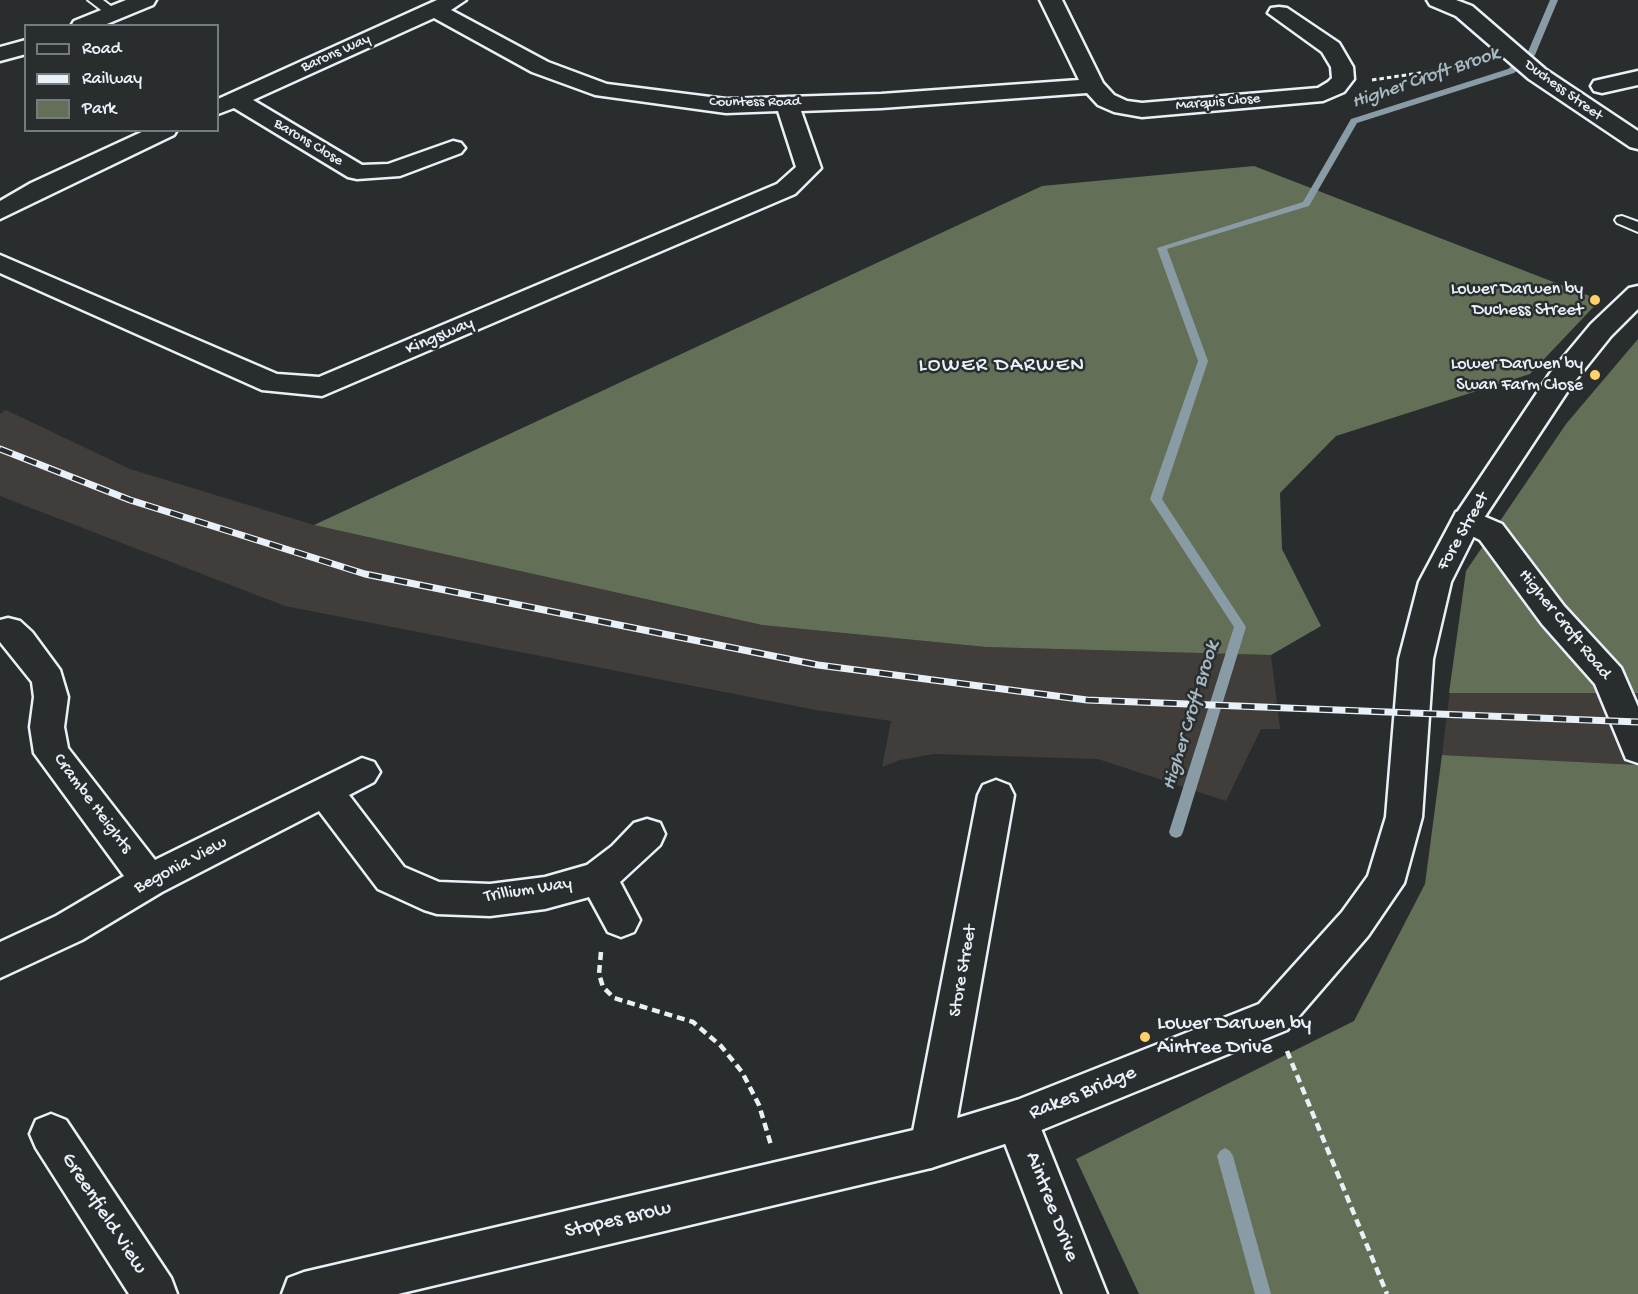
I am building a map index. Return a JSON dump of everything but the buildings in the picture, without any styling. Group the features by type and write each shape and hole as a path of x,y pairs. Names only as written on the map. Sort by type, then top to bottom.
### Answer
{"street":[{"path":"87,24 145,0"},
{"name":"Marquis Close","path":"1051,0 1093,86 1106,100 1122,107 1142,110 1323,94 1342,80"},
{"name":"Duchess Street","path":"1438,0 1464,11 1537,74 1638,142"},
{"name":"Countess Road","path":"446,5 540,67 603,90 726,106 881,101 1093,86"},
{"name":"Barons Way","path":"226,103 446,5"},
{"path":"1278,13 1331,48 1342,67 1342,80"},
{"path":"0,54 24,48"},
{"path":"1602,86 1638,78"},
{"name":"Barons Close","path":"226,103 357,172 391,171 453,148"},
{"name":"Kingsway","path":"0,263 272,383 322,387 786,189 809,168 787,104"},
{"path":"0,211 40,188 162,132"},
{"name":"Fore Street","path":"1404,818 1416,659 1435,582 1467,520 1561,379 1601,330 1638,294"},
{"name":"Higher Croft Road","path":"1467,520 1491,532 1553,615 1609,677 1638,749"},
{"name":"Crambe Heights","path":"8,630 20,641 48,679 51,697 47,727 51,753 93,804 149,881"},
{"name":"Begonia View","path":"0,961 69,928 149,881 362,771"},
{"name":"Trillium Way","path":"326,791 391,878 437,898 490,900 545,892 598,878 625,857 646,834"},
{"name":"Store Street","path":"932,1147 996,795"},
{"name":"Rakes Bridge","path":"932,1147 1017,1120 1273,1017 1355,924 1385,883 1404,818"},
{"name":"Trillium Way","path":"598,878 621,920"},
{"name":"Aintree Drive","path":"1017,1120 1085,1294"},
{"name":"Greenfield View","path":"51,1134 155,1294"},
{"name":"Stopes Brow","path":"304,1294 932,1147"}],"lane":[{"path":"94,0 114,13"},
{"path":"1622,220 1638,227"}],"path":[{"path":"1342,80 1362,82 1484,63"},
{"path":"621,920 598,957 599,974 603,987 614,998 693,1022 721,1046 742,1072 759,1105 782,1183"},
{"path":"1273,1017 1388,1294"}],"shaded area":[{"path":"6,410 130,469 314,525 762,625 986,647 1271,655 1280,729 1261,729 1226,801 1098,759 934,754 900,760 882,767 891,721 816,710 285,606 0,496 0,414"},
{"path":"1452,673 1638,678 1638,765 1442,755"}],"green space":[{"path":"1254,166 1600,300 1530,374 1336,436 1280,493 1282,549 1321,626 1271,655 986,647 762,625 314,525 1042,186"},
{"path":"1638,339 1638,693 1449,693 1466,571 1566,424"},
{"path":"1442,755 1638,765 1638,1294 1139,1294 1076,1159 1354,1021 1425,884"}],"waterway":[{"name":"Higher Croft Brook","path":"1176,832 1240,627 1156,499 1203,361 1162,248 1306,204 1354,121 1511,71 1531,55 1554,0"},
{"name":"Higher Croft Brook","path":"1225,1156 1263,1294"}],"railway":[{"path":"0,449 130,500 365,574 818,665 1087,700 1638,722"}],"place":[{"name":"Lower Darwen by Duchess Street","path":"1595,300"},
{"name":"Lower Darwen by Swan Farm Close","path":"1595,375"},
{"name":"Lower Darwen by Aintree Drive","path":"1145,1037"}],"district":[{"name":"LOWER DARWEN","path":"1002,367"}]}
